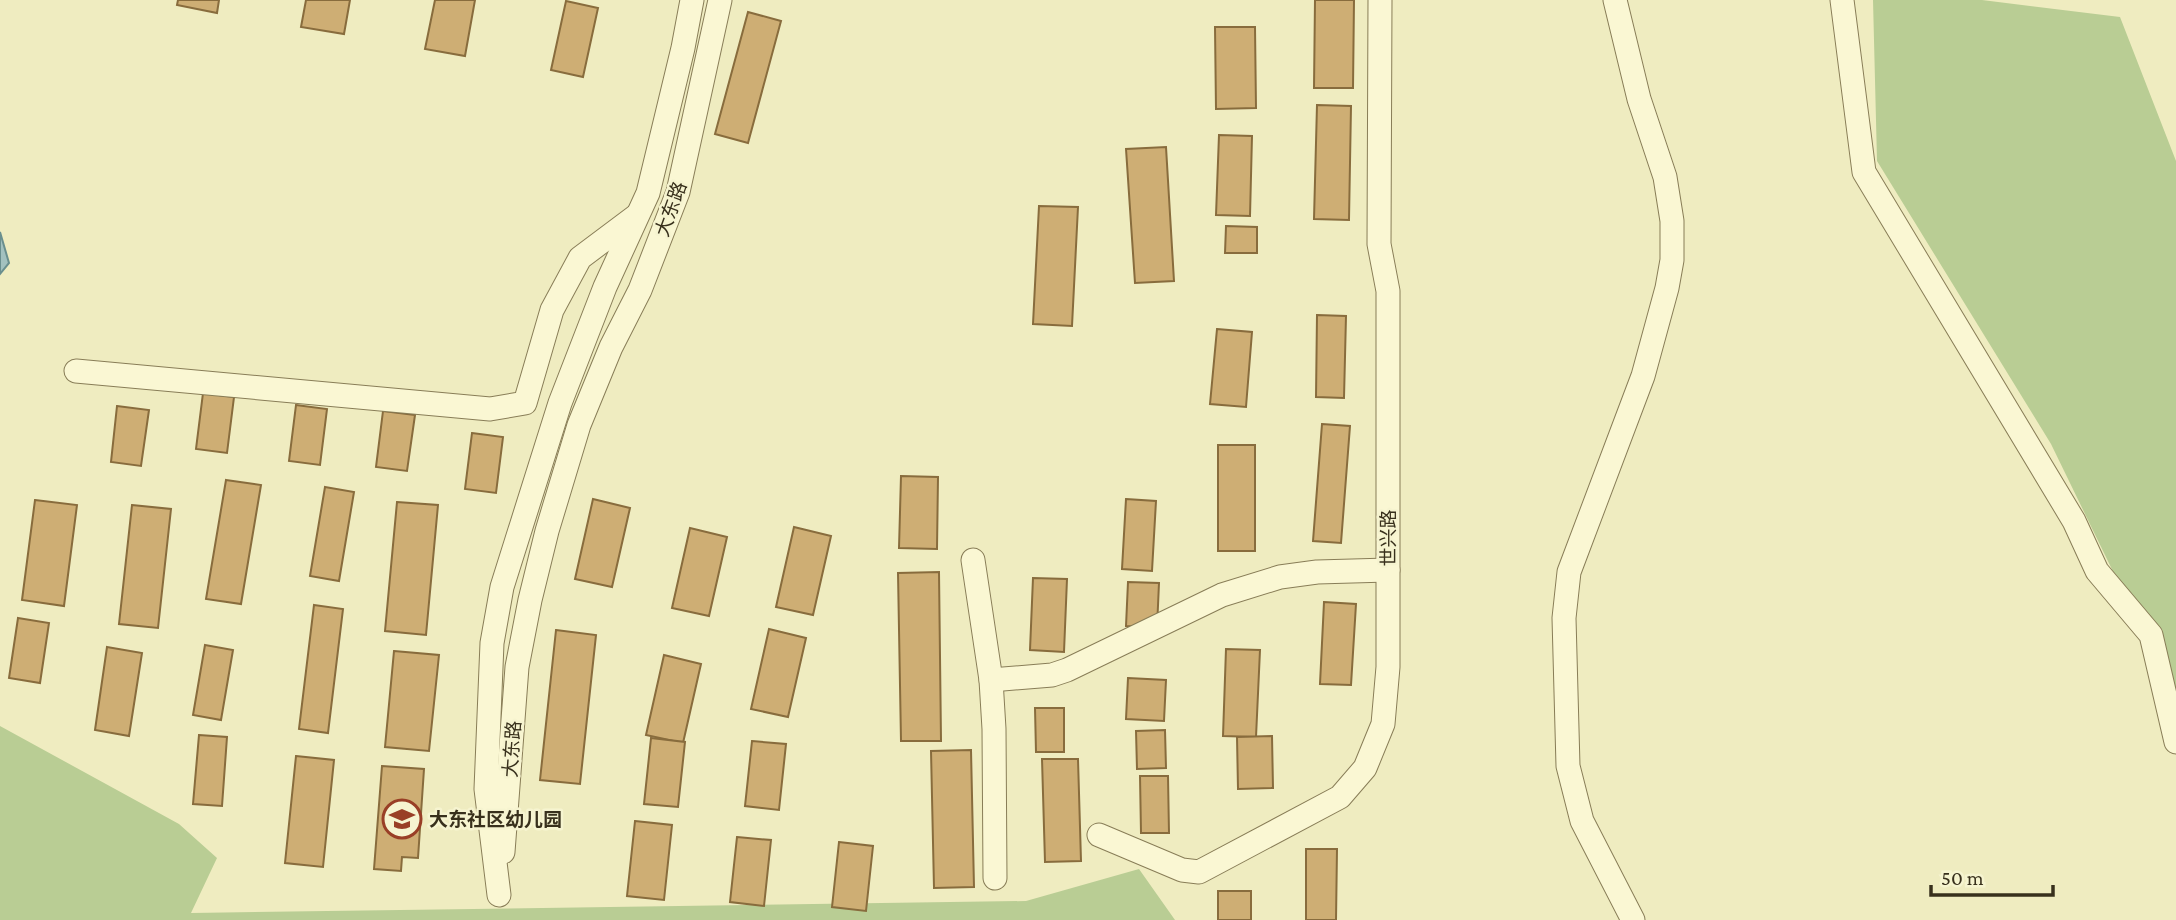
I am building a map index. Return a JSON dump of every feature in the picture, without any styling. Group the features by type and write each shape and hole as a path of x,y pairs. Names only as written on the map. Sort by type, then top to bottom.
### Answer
{"street":[{"name":"大东路","path":"692,0 648,193 605,287 560,403 502,587 492,643 486,789 499,895 517,667 547,531 579,425 611,347 640,290 678,192 720,0"},
{"name":"世兴路","path":"1099,835 1182,870 1199,872 1340,797 1366,768 1383,724 1388,667 1388,291 1379,244 1380,0"},
{"path":"1615,0 1639,99 1665,177 1672,221 1672,260 1643,376 1569,572 1564,618 1568,766 1582,821 1633,920"},
{"path":"1842,0 1864,172 2074,521 2097,571 2151,635 2176,742"},
{"path":"76,370 490,410 524,403 552,310 580,258 639,214 678,192"},
{"path":"972,561 990,680 994,729 995,878"},
{"path":"990,680 1052,675 1067,670 1222,596 1280,578 1317,572 1388,570"}],"green space":[{"path":"1873,0 1982,0 2120,17 2176,161 2176,701 2051,444 1877,161"},
{"path":"0,726 179,824 217,858 191,913 1026,901 1139,869 1175,920 0,920"}],"water":[{"path":"0,232 9,263 0,274"}],"building":[{"path":"178,0 219,0 217,13 177,5"},
{"path":"306,0 350,0 344,34 301,27"},
{"path":"435,0 475,0 465,56 425,49"},
{"path":"1315,0 1354,0 1353,88 1314,88"},
{"path":"566,1 598,8 583,77 551,70"},
{"path":"748,12 781,21 748,143 715,134"},
{"path":"1215,27 1255,27 1256,108 1216,109"},
{"path":"1317,105 1351,106 1349,220 1314,219"},
{"path":"1219,135 1252,136 1250,216 1216,215"},
{"path":"1166,147 1174,281 1135,283 1126,149"},
{"path":"1039,206 1078,207 1072,326 1033,324"},
{"path":"1226,226 1257,227 1257,253 1225,253"},
{"path":"1317,315 1346,316 1344,398 1316,397"},
{"path":"1217,329 1252,332 1246,407 1210,404"},
{"path":"203,393 234,397 227,453 196,449"},
{"path":"296,405 327,409 320,465 289,461"},
{"path":"117,406 149,410 141,466 111,462"},
{"path":"383,411 415,415 407,471 376,467"},
{"path":"1322,424 1350,426 1341,543 1313,541"},
{"path":"472,433 503,437 496,493 465,489"},
{"path":"1218,445 1255,445 1255,551 1218,551"},
{"path":"901,476 938,477 937,549 899,548"},
{"path":"226,480 261,485 241,604 206,599"},
{"path":"325,487 354,492 339,581 310,576"},
{"path":"593,499 630,508 612,587 575,579"},
{"path":"1126,499 1156,501 1152,571 1122,569"},
{"path":"35,500 77,505 64,606 22,600"},
{"path":"397,502 438,505 426,635 385,631"},
{"path":"132,505 171,509 158,628 119,624"},
{"path":"794,527 831,536 813,615 776,607"},
{"path":"690,528 727,537 709,616 672,608"},
{"path":"939,572 941,741 901,741 898,573"},
{"path":"1033,578 1067,579 1064,652 1030,650"},
{"path":"1128,582 1159,583 1157,628 1126,626"},
{"path":"1324,602 1356,604 1351,685 1320,684"},
{"path":"314,605 343,609 328,733 299,729"},
{"path":"18,618 49,623 40,683 9,678"},
{"path":"769,629 806,638 788,717 751,709"},
{"path":"556,630 596,635 580,784 540,780"},
{"path":"205,645 233,650 221,720 193,715"},
{"path":"107,647 142,653 129,736 95,730"},
{"path":"1226,649 1260,650 1256,737 1223,736"},
{"path":"394,651 439,655 429,751 385,747"},
{"path":"664,655 701,664 683,743 646,735"},
{"path":"1128,678 1166,680 1164,721 1126,719"},
{"path":"1035,708 1064,708 1064,752 1036,752"},
{"path":"1165,730 1166,768 1137,769 1136,731"},
{"path":"199,735 227,737 222,806 193,804"},
{"path":"1272,736 1273,788 1238,789 1237,737"},
{"path":"651,738 685,742 678,807 644,804"},
{"path":"752,741 786,744 779,810 745,806"},
{"path":"971,750 974,887 934,888 931,751"},
{"path":"296,756 334,760 323,867 285,863"},
{"path":"1042,759 1078,759 1081,861 1045,862"},
{"path":"382,766 424,769 418,858 402,857 401,871 374,869"},
{"path":"1140,776 1168,776 1169,833 1141,833"},
{"path":"635,821 672,825 664,900 627,896"},
{"path":"737,837 771,840 764,906 730,902"},
{"path":"839,842 873,846 866,911 832,907"},
{"path":"1306,849 1337,849 1336,920 1306,920"},
{"path":"1218,891 1251,891 1251,920 1218,920"}],"place":[{"name":"大东社区幼儿园","path":"402,819"}]}
